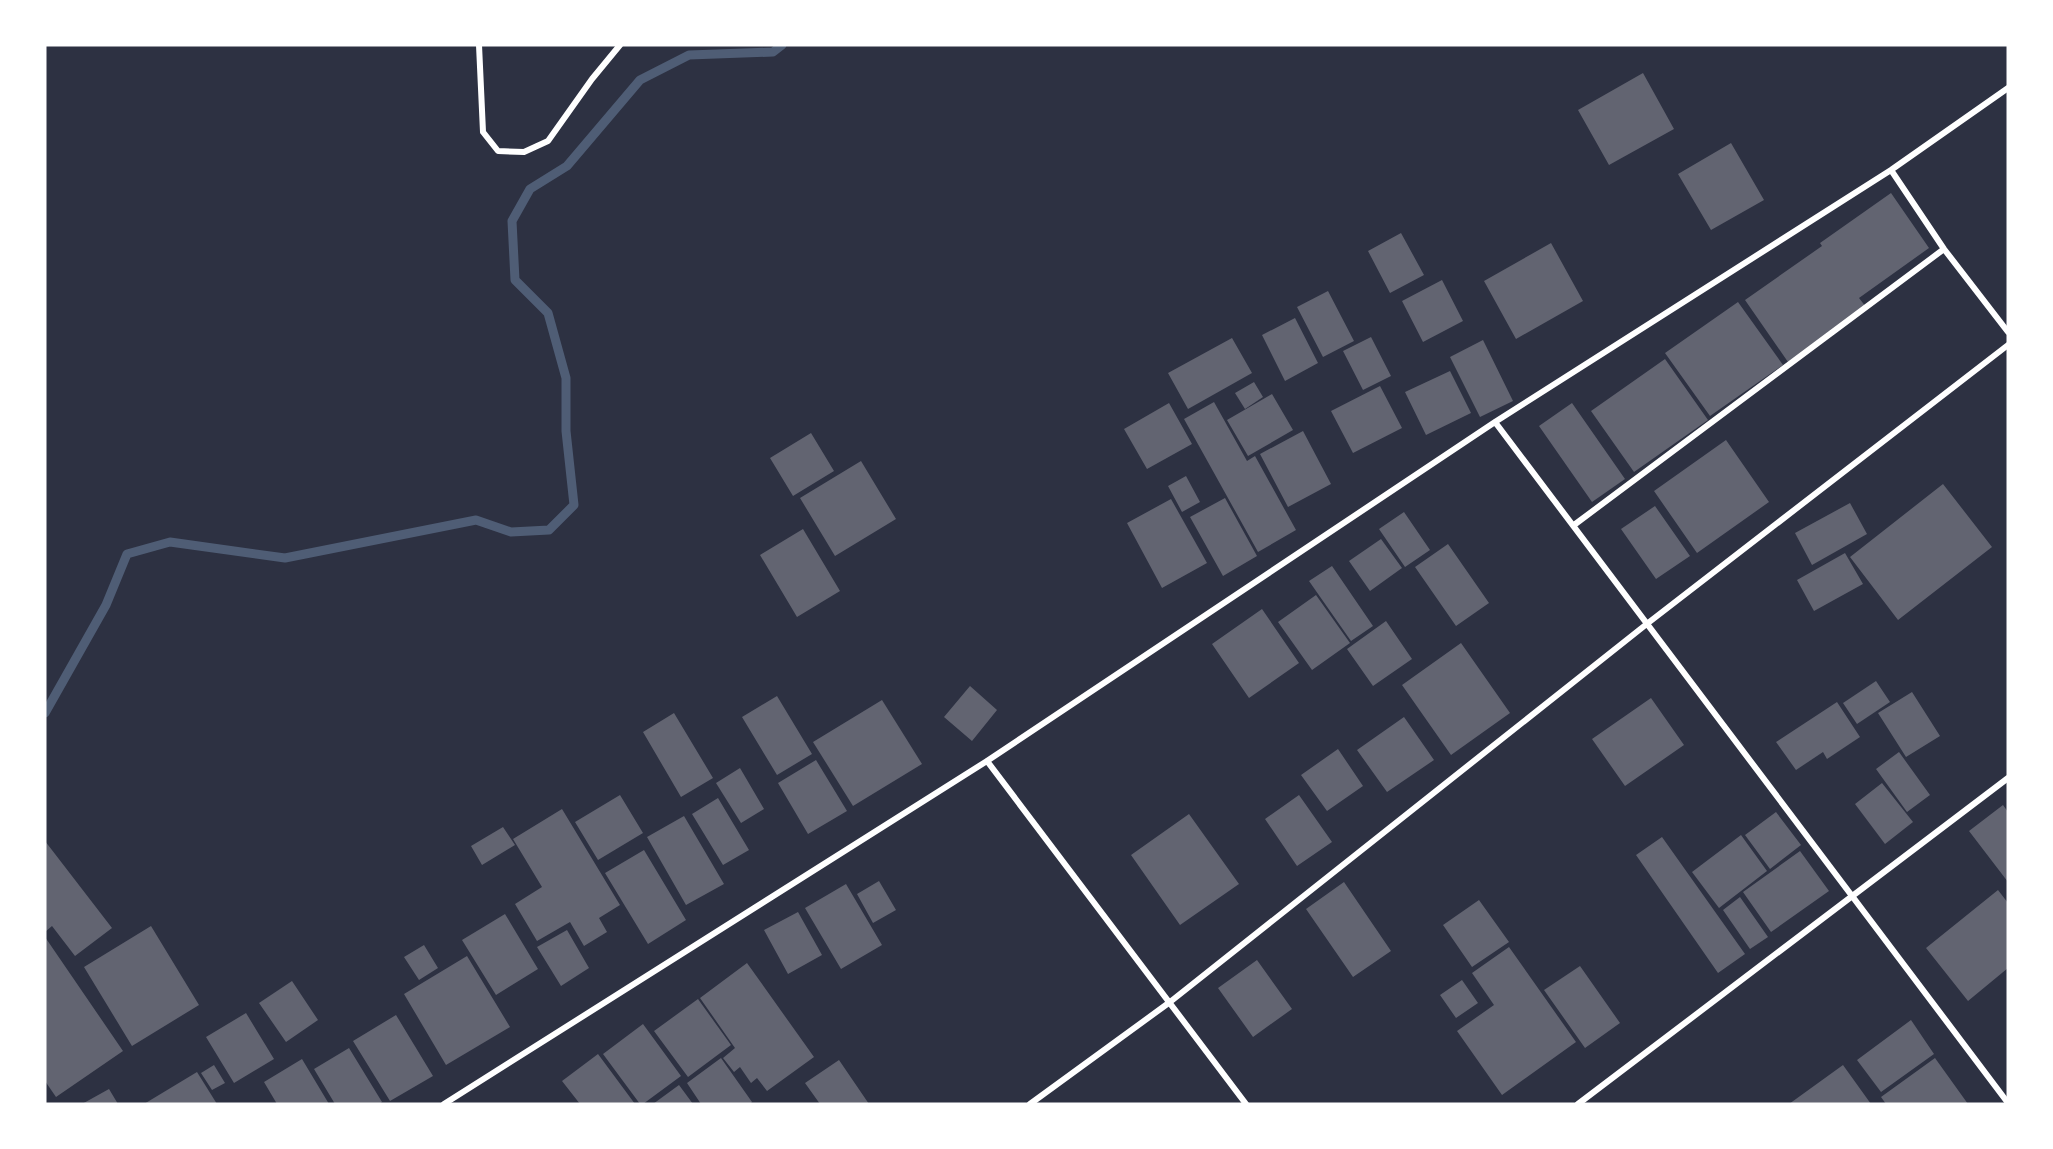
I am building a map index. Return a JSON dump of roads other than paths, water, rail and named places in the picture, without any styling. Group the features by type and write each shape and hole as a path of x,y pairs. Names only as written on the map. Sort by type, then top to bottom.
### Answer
{"street":[{"path":"479,45 483,132 498,151 524,152 548,141 591,79 620,45"},
{"path":"444,1104 987,761 1495,422 1891,170 2008,88"},
{"path":"1891,170 1944,249 2008,332"},
{"path":"1574,525 1944,249"},
{"path":"1030,1104 1170,1002 1648,623 2008,345"},
{"path":"1495,422 2008,1103"},
{"path":"987,761 1246,1104"},
{"path":"1578,1104 2008,778"}],"waterway":[{"path":"45,713 106,605 127,554 170,542 285,558 476,520 511,532 549,530 574,505 566,431 566,378 548,313 515,280 512,221 530,189 567,166 640,80 689,55 773,52 782,45"}]}
